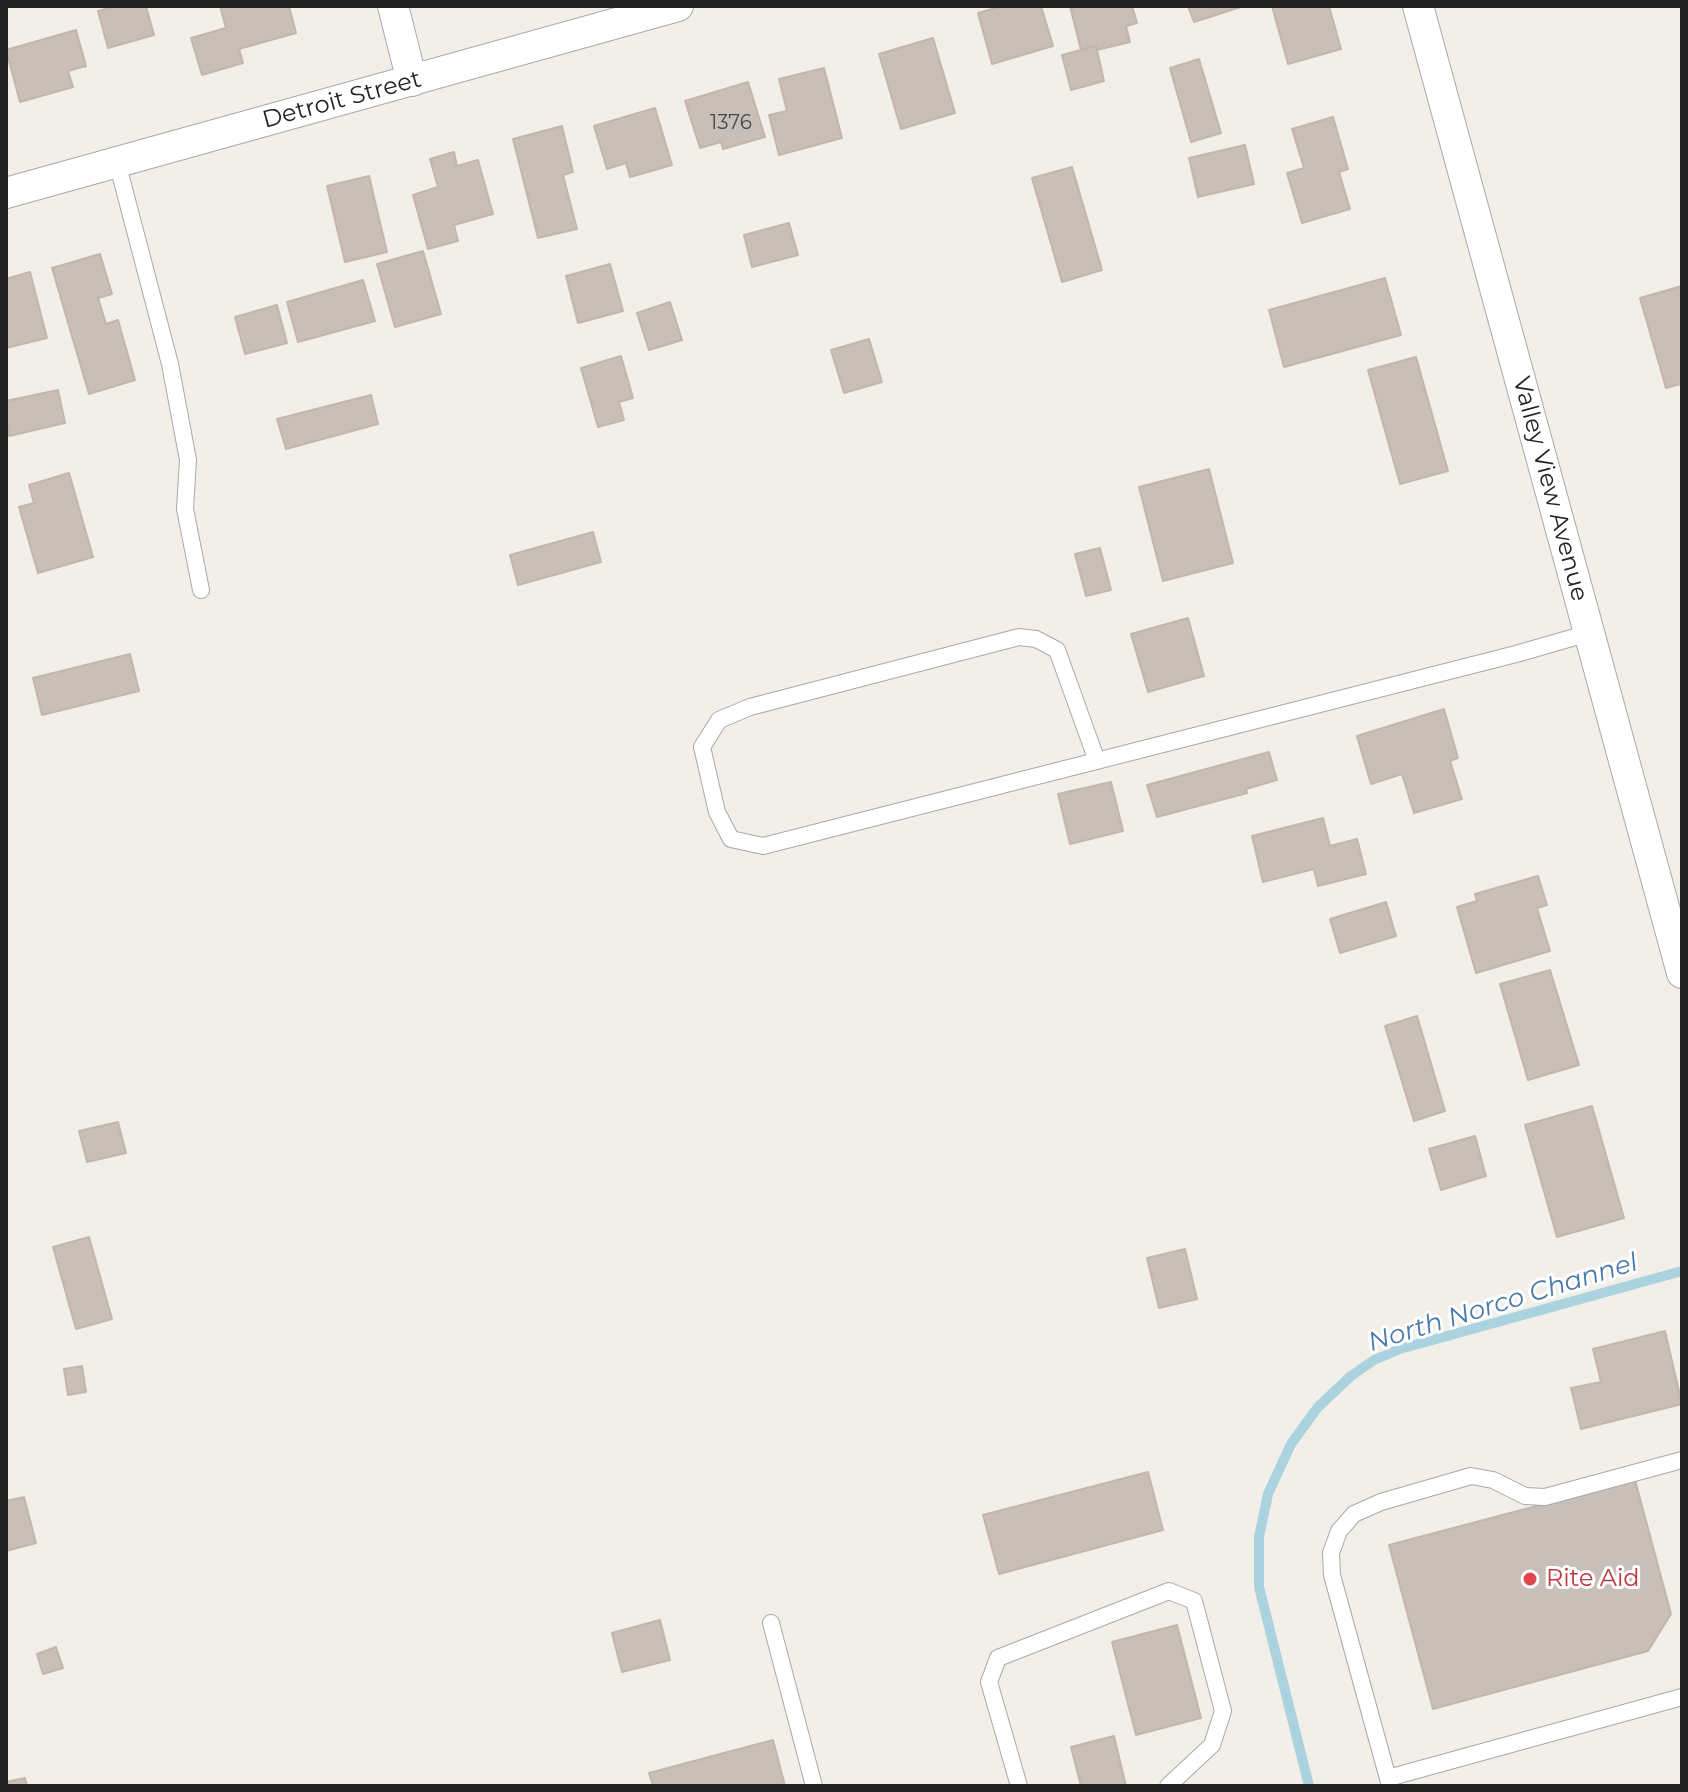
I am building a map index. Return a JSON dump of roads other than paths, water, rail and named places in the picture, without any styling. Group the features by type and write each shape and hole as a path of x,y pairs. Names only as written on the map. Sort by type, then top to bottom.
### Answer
{"street":[{"path":"393,6 412,81"},
{"name":"Detroit Street","path":"6,193 678,6"},
{"name":"Valley View Avenue","path":"1418,6 1682,973"}],"lane":[{"path":"117,162 170,364 188,460 185,509 201,590"},
{"path":"1097,761 1057,650 1036,639 1019,637 750,707 719,720 702,747 717,812 731,839 763,846 1097,761 1516,654 1589,633"},
{"path":"1682,1460 1545,1497 1525,1496 1493,1480 1471,1476 1381,1502 1354,1514 1339,1531 1331,1553 1332,1575 1389,1782 1682,1697"},
{"path":"1019,1786 989,1682 998,1658 1169,1591 1194,1601 1223,1711 1212,1745 1168,1786"},
{"path":"771,1623 814,1786"}],"waterway":[{"name":"North Norco Channel","path":"1309,1786 1259,1587 1259,1537 1268,1494 1291,1444 1318,1407 1351,1376 1374,1360 1400,1349 1682,1271"}],"place":[{"name":"Rite Aid","path":"1530,1579"}]}
